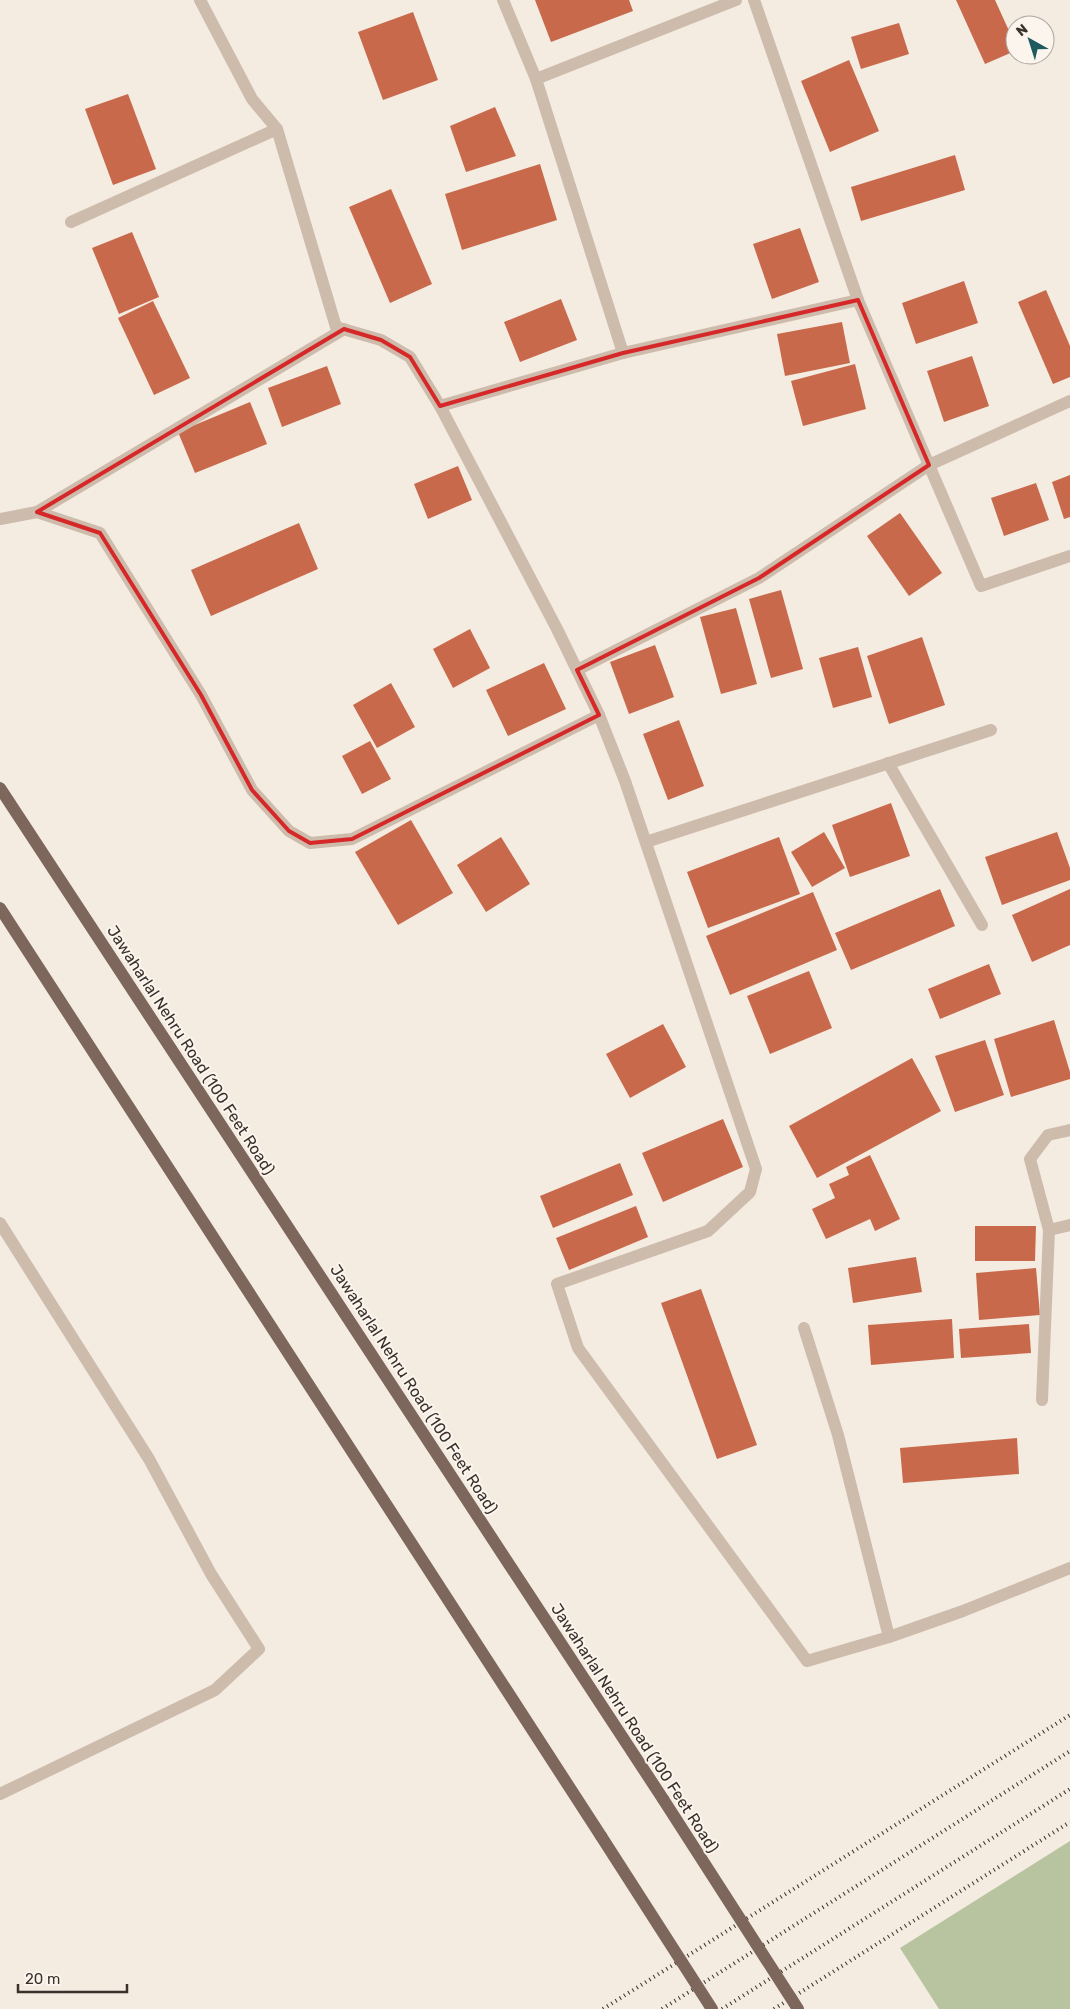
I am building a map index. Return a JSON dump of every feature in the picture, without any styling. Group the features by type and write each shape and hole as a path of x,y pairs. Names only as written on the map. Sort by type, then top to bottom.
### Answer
{"main road":[{"name":"Jawaharlal Nehru Road (100 Feet Road)","path":"0,788 663,1799 798,2009"},
{"path":"0,908 712,2009"}],"street":[{"path":"200,0 252,99 277,129 336,327 381,340 410,356 440,406 599,715 625,781 756,1170 750,1192 708,1231 557,1284 578,1348 807,1661 889,1637 963,1611 1070,1568"},
{"path":"503,0 536,79 623,354"},
{"path":"536,79 736,0"},
{"path":"754,0 858,300 981,586 1070,556"},
{"path":"71,222 277,129"},
{"path":"440,406 623,354 858,300"},
{"path":"0,519 37,512 344,328"},
{"path":"577,670 759,578 929,465 1070,401"},
{"path":"37,512 100,532 201,695 252,790 288,830 310,843 352,839 599,715"},
{"path":"646,842 991,730"},
{"path":"888,763 982,925"},
{"path":"1042,1400 1049,1230 1030,1159 1048,1134 1070,1130"},
{"path":"0,1223 149,1459 211,1574 258,1649 215,1690 0,1794"},
{"path":"1049,1230 1070,1225"},
{"path":"804,1328 838,1435 889,1637"}],"highlighted area":[{"path":"858,300 929,465 759,578 577,670 599,715 352,839 310,843 289,831 252,790 201,695 100,533 37,512 344,329 381,340 410,357 440,406 623,353"}],"green space":[{"path":"1070,1841 1070,2009 939,2009 900,1948"}],"building":[{"path":"535,0 629,0 633,11 551,42"},
{"path":"956,0 995,0 1005,22 1005,55 985,64"},
{"path":"413,12 438,80 383,100 358,32"},
{"path":"899,23 909,54 861,69 851,37"},
{"path":"849,60 879,131 830,152 801,81"},
{"path":"128,94 156,169 113,185 85,109"},
{"path":"495,107 516,156 466,172 450,126"},
{"path":"955,155 965,190 861,221 851,187"},
{"path":"540,164 557,220 462,250 445,194"},
{"path":"391,189 432,284 390,303 349,207"},
{"path":"800,228 819,282 772,299 753,244"},
{"path":"132,232 159,297 119,314 92,248"},
{"path":"964,281 978,323 916,344 902,303"},
{"path":"1046,290 1070,346 1070,377 1053,384 1018,302"},
{"path":"561,299 577,340 520,362 504,322"},
{"path":"153,301 190,378 154,395 118,318"},
{"path":"842,322 850,363 785,376 777,334"},
{"path":"972,356 989,406 944,422 927,371"},
{"path":"855,364 866,409 803,426 791,381"},
{"path":"327,366 341,404 282,427 268,388"},
{"path":"250,402 267,444 195,473 178,432"},
{"path":"458,466 472,500 428,519 414,484"},
{"path":"1070,475 1070,517 1064,519 1052,482"},
{"path":"1036,483 1049,520 1004,536 991,498"},
{"path":"900,513 942,573 909,596 867,536"},
{"path":"299,523 318,569 211,616 191,570"},
{"path":"781,590 803,669 771,678 749,599"},
{"path":"736,608 757,684 721,694 700,617"},
{"path":"470,629 490,668 453,688 433,649"},
{"path":"922,637 945,705 889,724 867,656"},
{"path":"655,645 674,697 629,714 610,662"},
{"path":"858,647 872,697 833,708 819,658"},
{"path":"544,663 566,709 508,736 486,690"},
{"path":"391,683 415,727 377,748 353,705"},
{"path":"679,720 704,786 668,800 643,734"},
{"path":"370,741 391,779 362,794 342,756"},
{"path":"891,803 910,856 850,877 832,825"},
{"path":"411,820 453,893 398,925 355,852"},
{"path":"824,832 845,868 812,887 791,852"},
{"path":"1057,832 1070,868 1070,880 1002,905 985,857"},
{"path":"501,837 530,884 486,912 457,865"},
{"path":"779,837 800,894 708,928 687,872"},
{"path":"940,889 955,926 851,970 835,933"},
{"path":"1070,889 1070,945 1032,962 1012,915"},
{"path":"813,892 837,950 730,995 706,936"},
{"path":"989,964 1001,994 940,1019 928,989"},
{"path":"809,971 832,1028 770,1054 747,996"},
{"path":"1054,1020 1070,1072 1070,1079 1011,1097 994,1039"},
{"path":"663,1024 686,1067 630,1098 606,1054"},
{"path":"985,1040 1004,1095 955,1112 935,1056"},
{"path":"912,1058 941,1111 817,1178 789,1126"},
{"path":"723,1119 743,1167 663,1202 642,1153"},
{"path":"870,1155 900,1219 875,1231 870,1219 826,1239 812,1209 835,1198 829,1184 849,1175 846,1167"},
{"path":"620,1163 633,1195 553,1228 540,1196"},
{"path":"636,1206 648,1237 569,1270 556,1238"},
{"path":"975,1226 1036,1226 1035,1261 975,1261"},
{"path":"916,1257 922,1292 853,1303 848,1268"},
{"path":"1036,1268 1040,1315 979,1320 976,1273"},
{"path":"701,1289 757,1445 717,1459 661,1303"},
{"path":"952,1319 954,1358 871,1365 868,1325"},
{"path":"1029,1324 1031,1353 961,1358 959,1329"},
{"path":"1017,1438 1019,1474 903,1483 900,1448"}],"railway":[{"path":"603,2009 1070,1715"},
{"path":"662,2009 1070,1751"},
{"path":"722,2009 1070,1789"},
{"path":"774,2009 1070,1822"}]}
